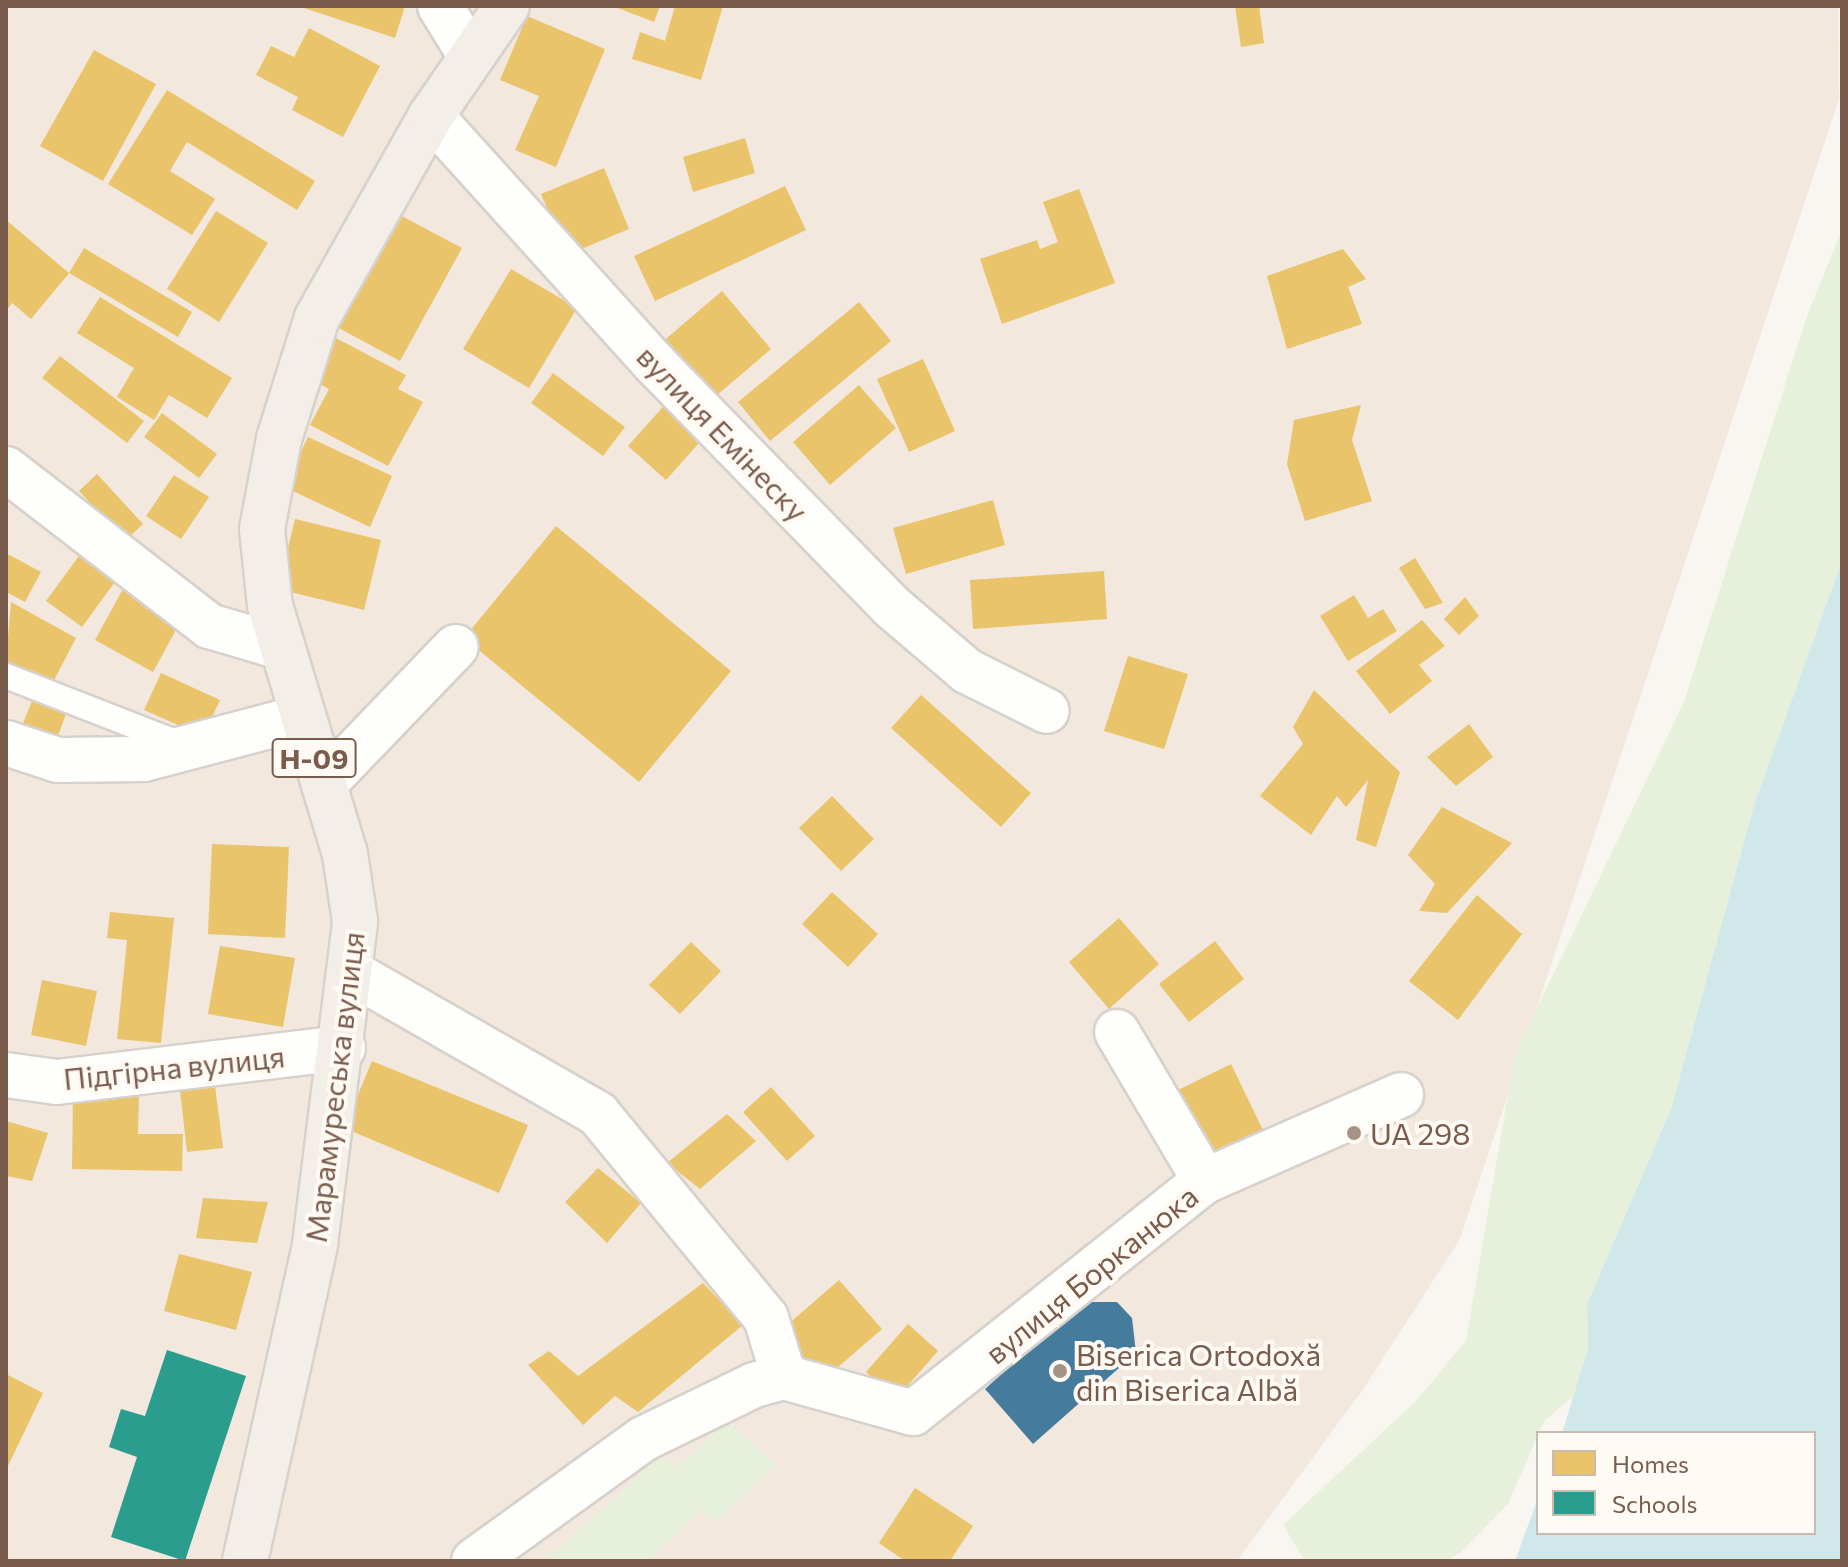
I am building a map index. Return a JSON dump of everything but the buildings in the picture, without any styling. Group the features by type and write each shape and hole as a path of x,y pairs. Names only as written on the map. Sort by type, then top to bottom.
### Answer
{"main road":[{"name":"Марамуреська вулиця","path":"245,1561 315,1244 354,974 345,854 324,784 299,718 281,647 262,529 279,439 317,318 431,116 507,6"}],"street":[{"path":"440,6 471,56"},
{"name":"вулиця Емінеску","path":"431,116 654,363 892,607 967,671 1047,711"},
{"path":"6,469 209,626 281,647"},
{"path":"324,784 456,647"},
{"path":"6,743 58,760 144,759 299,718"},
{"path":"354,974 598,1114 766,1318 784,1377 643,1439 474,1561"},
{"path":"1117,1032 1205,1181"},
{"name":"Підгірна вулиця","path":"6,1075 57,1082 343,1048"},
{"name":"вулиця Борканюка","path":"784,1377 913,1413 1205,1181 1401,1095"}],"lane":[{"path":"6,676 189,747"}],"shaded area":[{"path":"6,6 1838,6 1839,99 1460,1239 1364,1388 1237,1561 6,1561"}],"green space":[{"path":"1842,230 1842,561 1755,802 1671,1109 1587,1304 1588,1349 1577,1393 1544,1421 1540,1431 1536,1431 1536,1439 1508,1504 1461,1552 1445,1561 1305,1561 1283,1525 1416,1401 1466,1341 1515,1054 1684,702 1807,316"},
{"path":"729,1421 775,1465 716,1522 701,1510 648,1561 546,1559 660,1458 678,1466"}],"water":[{"path":"1842,561 1842,1561 1515,1561 1536,1503 1536,1535 1816,1535 1816,1431 1563,1431 1588,1349 1587,1304 1671,1109 1755,802"}],"place":[{"name":"UA 298","path":"1354,1133"},
{"name":"Biserica Ortodoxă din Biserica Albă","path":"1060,1371"}]}
